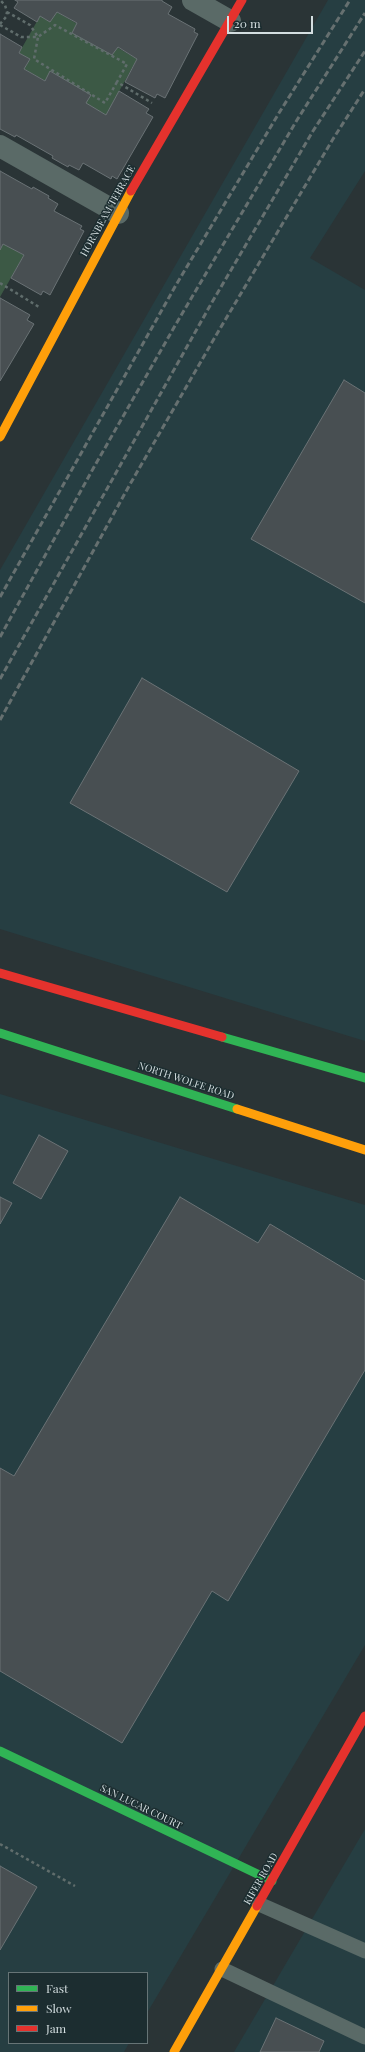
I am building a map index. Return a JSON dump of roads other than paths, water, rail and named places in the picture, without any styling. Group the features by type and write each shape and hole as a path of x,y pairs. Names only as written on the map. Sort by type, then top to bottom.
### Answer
{"main road":[{"name":"HORNBEAM TERRACE","path":"3,424 118,213 242,0"},
{"path":"0,973 365,1078"},
{"name":"NORTH WOLFE ROAD","path":"0,1033 365,1150"},
{"name":"KIFER ROAD","path":"174,2052 365,1716"},
{"name":"SAN LUCAR COURT","path":"0,1751 272,1881"}],"street":[{"path":"193,0 230,21"},
{"path":"0,146 118,213"}],"lane":[{"path":"259,1904 365,1951"},
{"path":"222,1969 365,2037"}],"railway":[{"path":"0,597 176,285 279,113 350,0"},
{"path":"0,637 94,467 176,324 297,120 365,13"},
{"path":"0,679 211,304 313,131 365,51"},
{"path":"0,720 129,486 218,332 333,139 365,89"}]}
